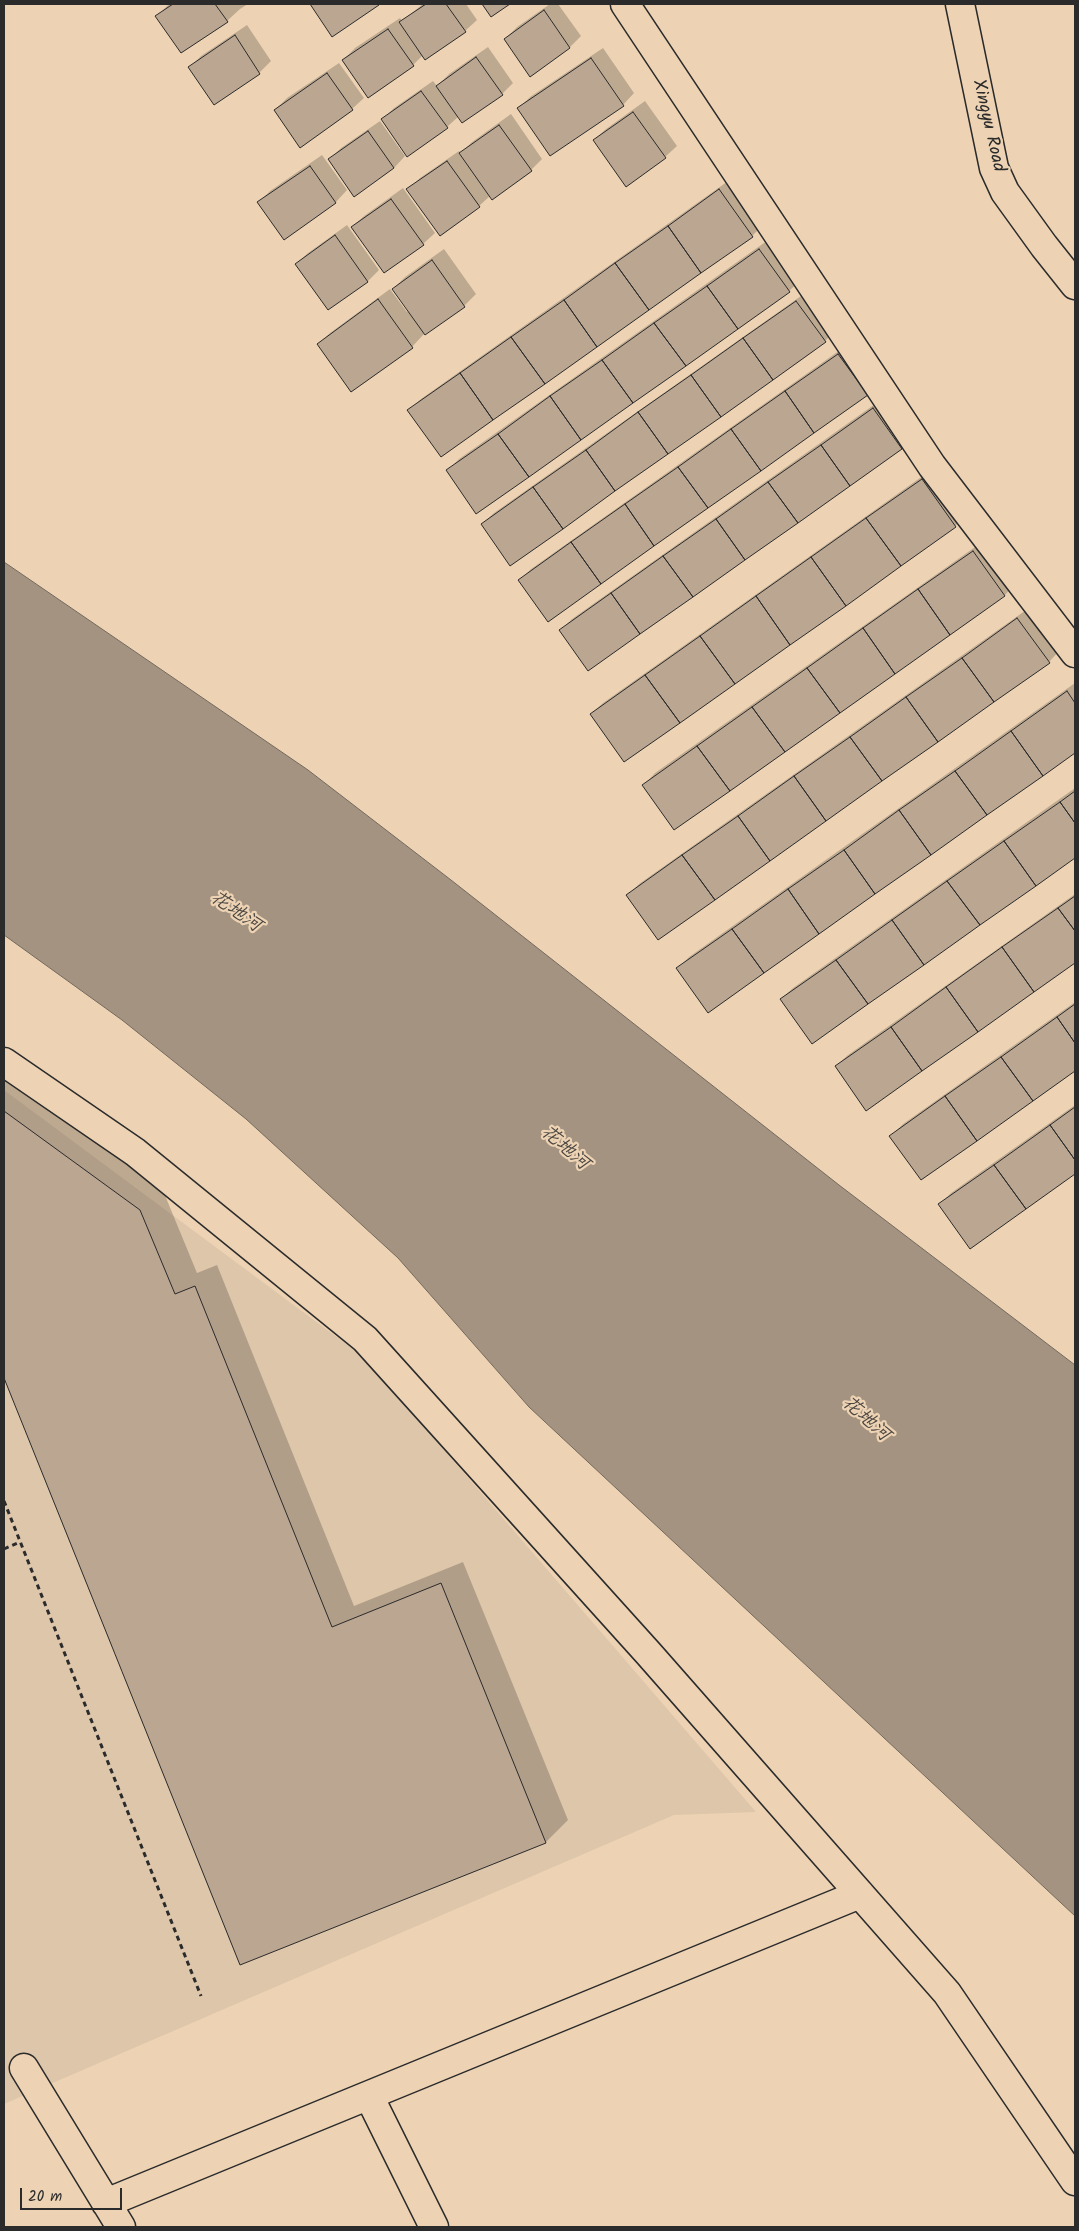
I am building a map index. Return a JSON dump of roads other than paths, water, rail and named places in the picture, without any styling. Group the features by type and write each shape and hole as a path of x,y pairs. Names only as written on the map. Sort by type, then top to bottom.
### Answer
{"street":[{"path":"625,4 932,466 1075,653"},
{"name":"Xingyu Road","path":"960,4 994,168 1005,192 1075,285"},
{"path":"4,1062 135,1152 365,1340 649,1654 947,1993 1075,2181"},
{"path":"106,2203 860,1894"},
{"path":"24,2068 121,2227"},
{"path":"369,2096 434,2227"}],"water":[{"name":"花地河","path":"4,562 308,770 839,1185 1075,1365 1075,1916 529,1407 398,1258 246,1119 122,1020 4,935"}]}
